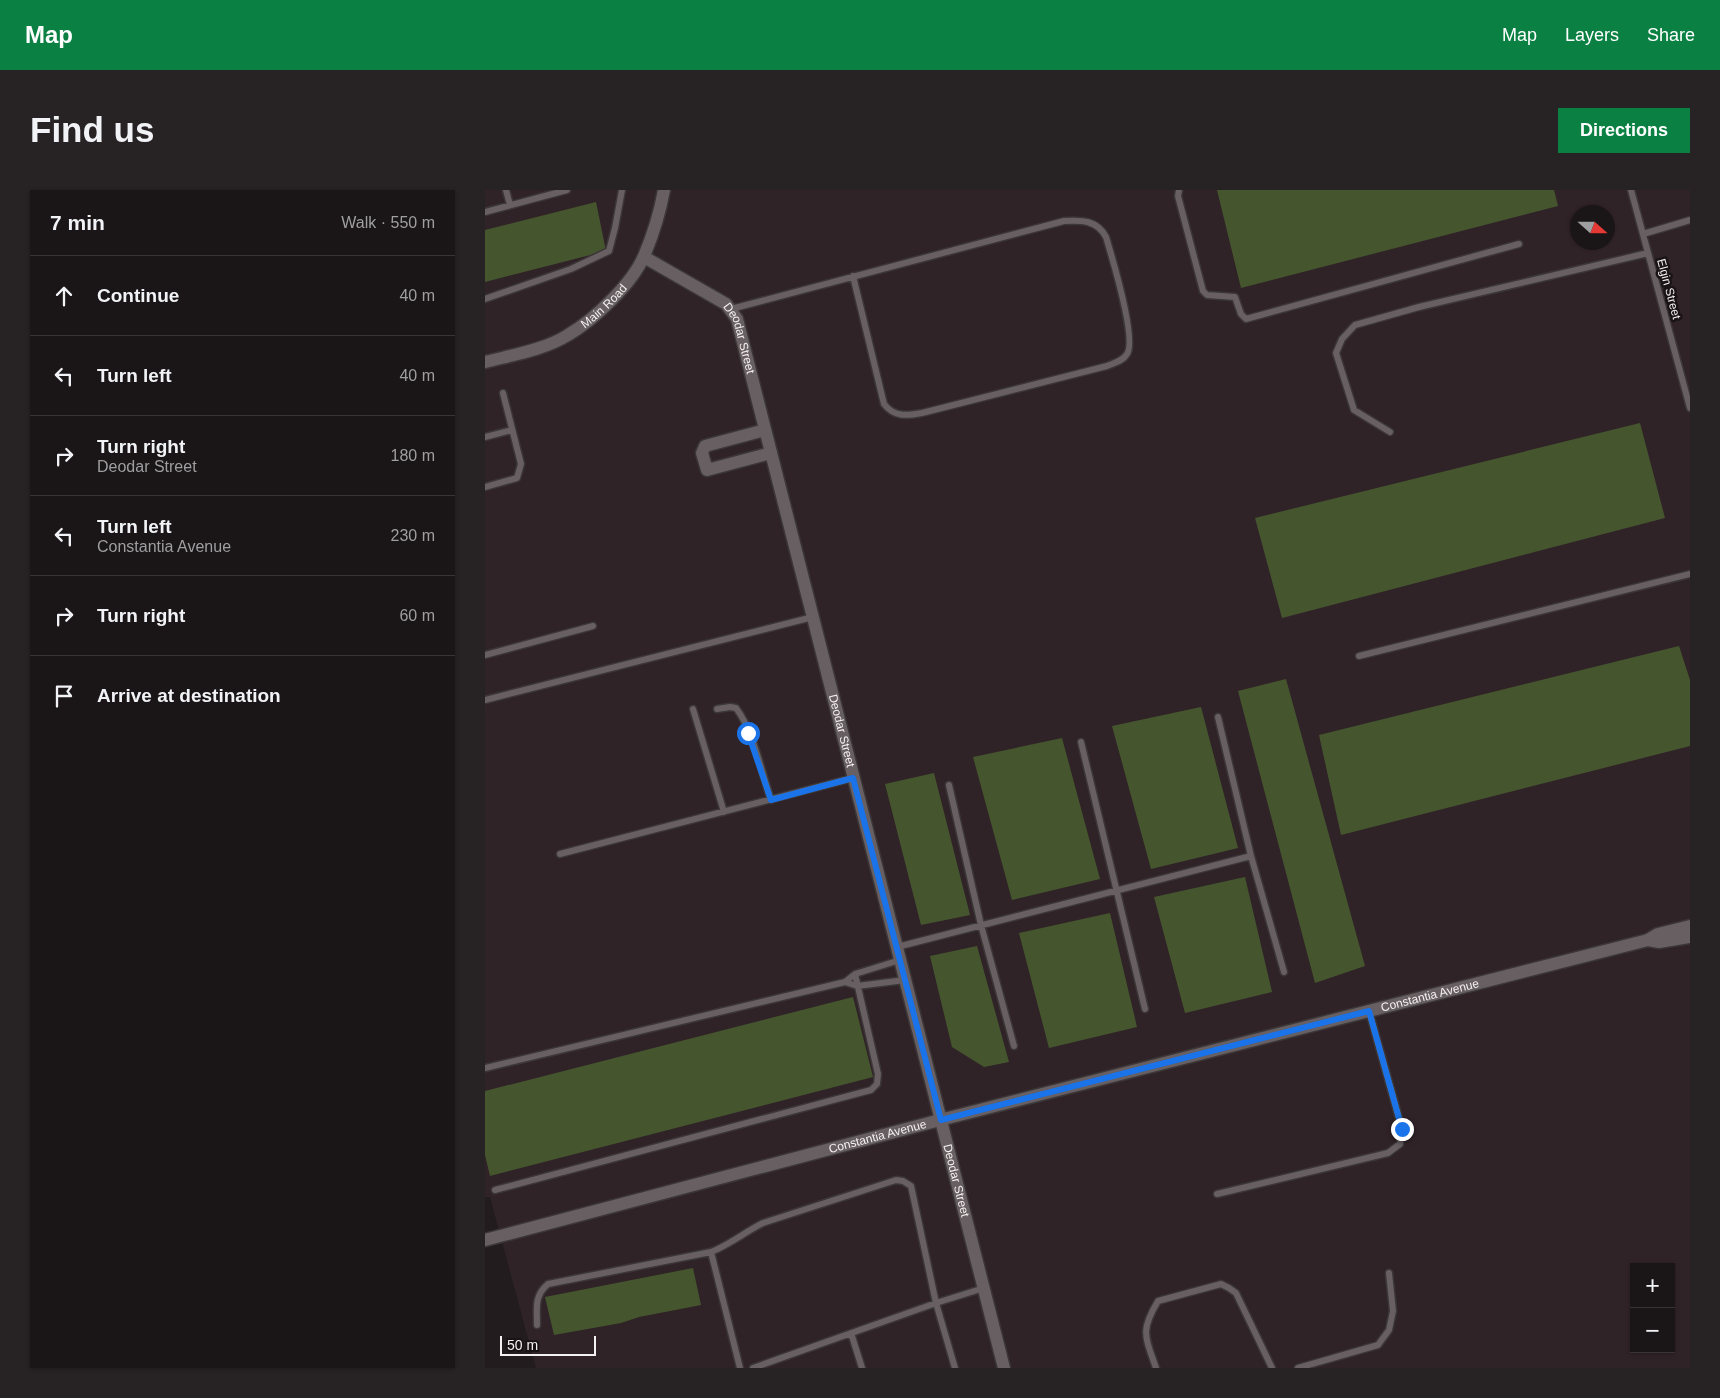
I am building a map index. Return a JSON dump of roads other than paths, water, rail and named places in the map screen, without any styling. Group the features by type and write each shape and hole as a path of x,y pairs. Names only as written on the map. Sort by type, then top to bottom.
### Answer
{"street":[{"name":"Main Road","path":"485,362 539,347 567,336 584,324 607,303 630,279 644,257 663,190"},
{"name":"Deodar Street","path":"644,257 726,304 737,320 1004,1368"},
{"path":"765,430 705,446 701,453 707,470 771,453"},
{"name":"Constantia Avenue","path":"485,1240 941,1120 1648,940 1657,934 1690,926"},
{"name":"Constantia Avenue","path":"1648,940 1659,942 1690,937"}],"lane":[{"path":"506,190 510,205"},
{"path":"485,212 567,190"},
{"path":"485,299 571,269 609,251 622,190"},
{"path":"1179,190 1178,196 1203,291 1207,295 1235,297 1241,314 1246,319 1519,244"},
{"name":"Elgin Street","path":"1631,190 1690,408"},
{"path":"1643,234 1690,220"},
{"path":"731,309 853,276 1064,221 1085,221 1096,224 1107,237 1129,331 1129,349 1123,358 1107,366 922,413 913,415 896,414 884,404 853,276"},
{"path":"1390,432 1354,410 1337,353 1342,339 1355,325 1419,306 1648,254"},
{"path":"485,487 517,478 521,464 503,393"},
{"path":"485,437 512,430"},
{"path":"1359,656 1690,574"},
{"path":"485,700 813,617"},
{"path":"485,655 593,626"},
{"path":"717,709 736,708 742,716 771,800"},
{"path":"693,709 724,812"},
{"path":"1218,717 1251,856 1284,972"},
{"path":"1081,742 1145,1009"},
{"path":"560,854 853,778"},
{"path":"949,785 981,925 1015,1046"},
{"path":"485,1068 845,982 855,974 898,954 981,925 1251,856"},
{"path":"495,1190 871,1090 877,1084 878,1074 855,974"},
{"path":"845,982 857,986 905,980"},
{"path":"1217,1194 1388,1153 1400,1144 1402,1129 1369,1011"},
{"path":"537,1325 537,1305 540,1292 548,1284 711,1252 763,1223 896,1180 903,1181 911,1186 936,1303 955,1368"},
{"path":"711,1252 740,1368"},
{"path":"1298,1368 1379,1345 1389,1330 1393,1311 1389,1273"},
{"path":"1155,1368 1145,1335 1149,1315 1158,1301 1221,1284 1236,1294 1272,1368"},
{"path":"753,1368 936,1303 984,1288"},
{"path":"851,1333 862,1368"}]}
